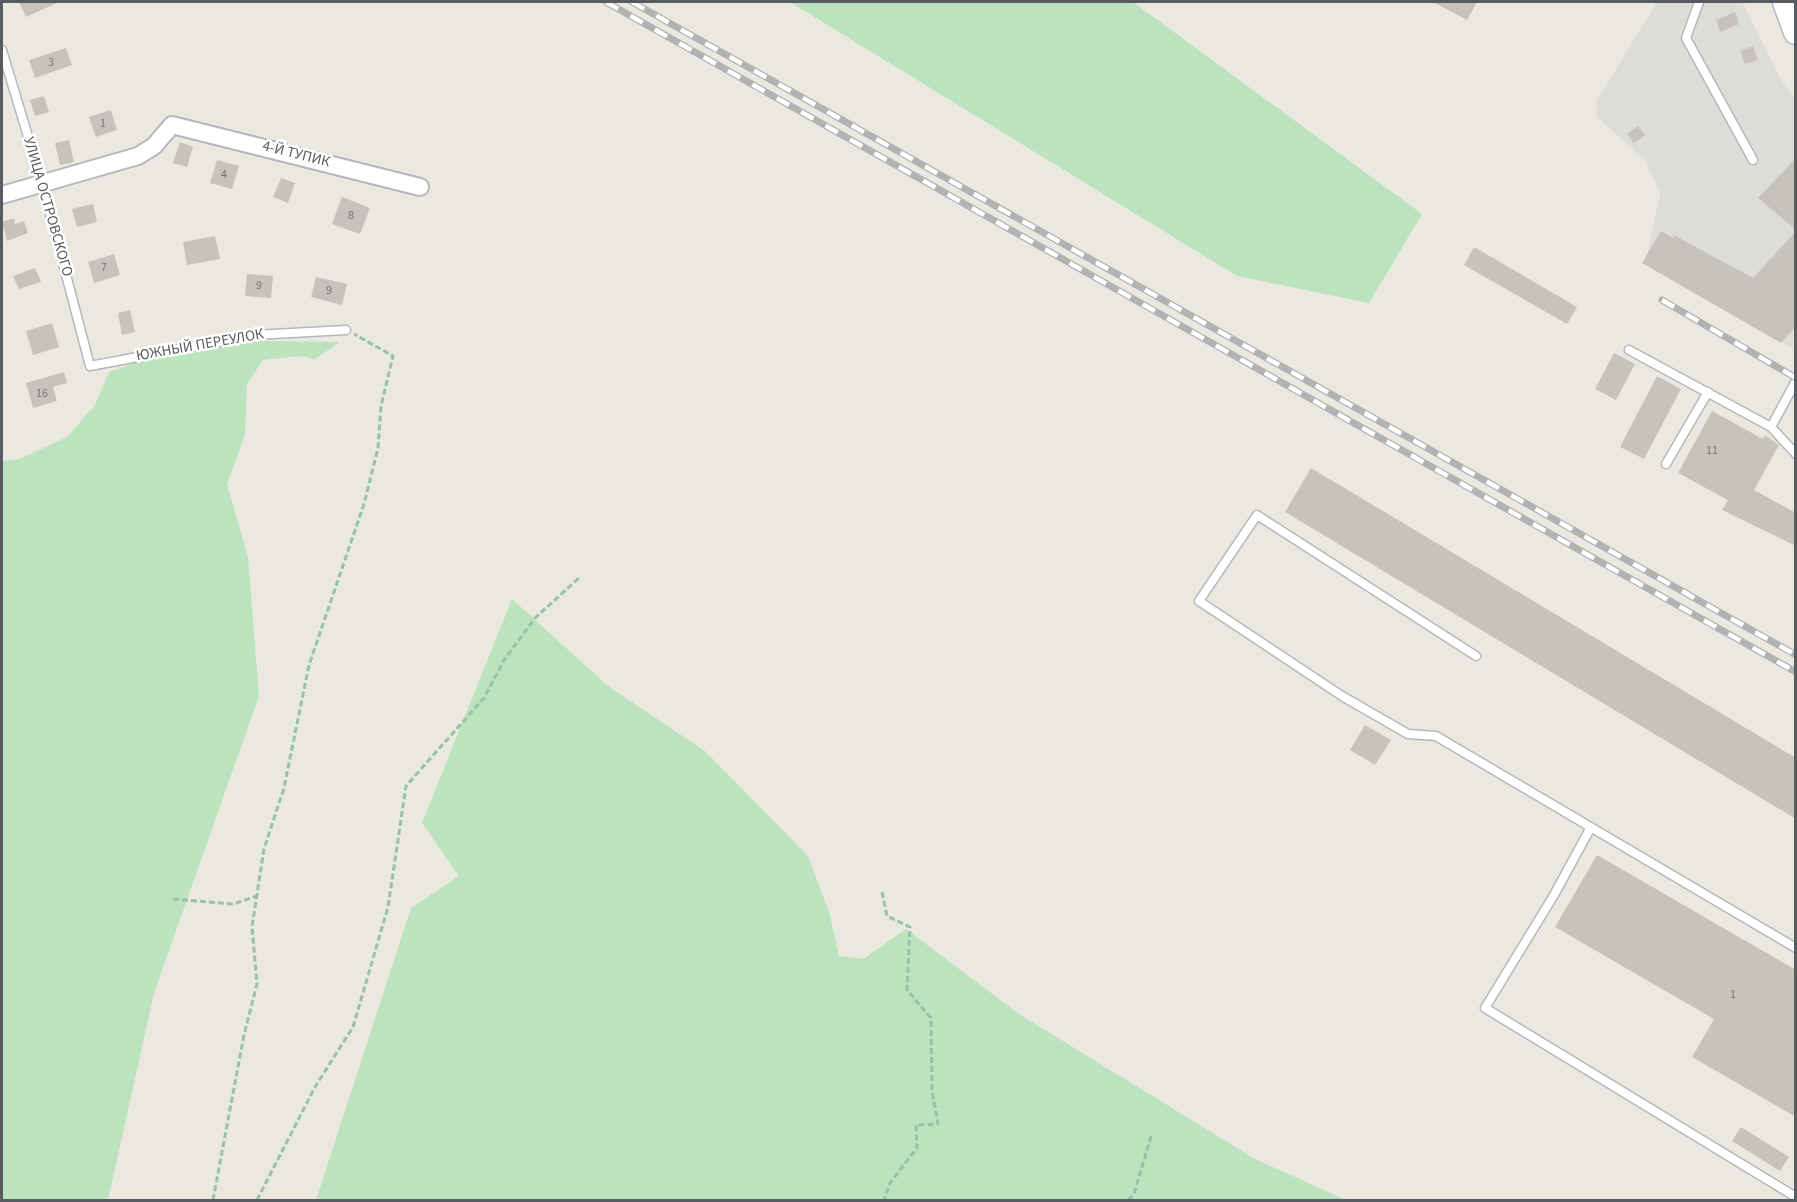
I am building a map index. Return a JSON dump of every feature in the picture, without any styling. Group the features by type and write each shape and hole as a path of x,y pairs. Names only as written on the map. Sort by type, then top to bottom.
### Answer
{"street":[{"path":"1785,2 1796,32"},
{"name":"4-Й ТУПИК","path":"42,183 138,156 154,146 172,125 420,187"},
{"path":"2,195 42,183"}],"lane":[{"path":"1699,2 1686,38 1753,160"},
{"name":"УЛИЦА ОСТРОВСКОГО","path":"2,50 42,183 90,366"},
{"name":"ЮЖНЫЙ ПЕРЕУЛОК","path":"90,366 255,335 346,330"},
{"path":"1629,350 1771,427 1796,454"},
{"path":"1771,427 1796,381"},
{"path":"1666,464 1708,392"},
{"path":"1476,656 1257,515 1199,601 1342,696 1408,734 1436,736 1796,948"},
{"path":"1591,827 1554,895 1485,1008 1796,1197"}],"path":[{"path":"213,1200 244,1035 258,984 252,927 264,849 284,788 309,665 364,504 378,448 381,406 393,356 346,330"},
{"path":"257,1200 315,1086 352,1027 388,907 406,786 484,698 504,660 535,618 580,577"},
{"path":"882,892 887,916 910,927 907,990 931,1018 932,1091 938,1124 916,1125 917,1148 890,1183 884,1200"},
{"path":"173,899 233,904 257,896"},
{"path":"1128,1200 1134,1194 1152,1133"}],"shaded area":[{"path":"1657,2 1742,2 1781,80 1795,98 1793,349 1646,260 1660,194 1645,160 1597,117 1597,100"}],"green space":[{"path":"790,2 1133,2 1422,214 1369,303 1237,276"},
{"path":"197,340 340,342 315,359 299,356 263,360 247,384 245,435 227,484 248,557 259,696 154,993 108,1200 2,1200 2,461 20,459 67,437 95,405 109,372"},
{"path":"512,599 608,686 705,751 808,856 829,912 839,956 863,959 906,929 1019,1014 1255,1159 1346,1200 316,1200 411,908 459,876 422,823"}],"building":[{"path":"19,2 59,2 26,17"},
{"path":"1433,2 1477,2 1467,20"},
{"path":"1735,12 1739,24 1720,32 1716,20"},
{"path":"1753,46 1758,60 1745,64 1740,51"},
{"path":"66,48 72,65 35,78 29,60"},
{"path":"44,96 49,112 35,116 30,100"},
{"path":"111,110 117,130 96,137 89,117"},
{"path":"1638,126 1645,135 1634,143 1627,134"},
{"path":"69,140 74,162 60,165 55,143"},
{"path":"180,142 193,147 187,167 173,163"},
{"path":"1796,158 1796,230 1758,198"},
{"path":"217,160 239,166 232,189 210,183"},
{"path":"281,178 295,183 288,203 273,197"},
{"path":"342,197 370,208 360,234 332,224"},
{"path":"93,204 97,222 77,227 72,209"},
{"path":"14,218 15,224 24,221 28,233 7,241 2,222"},
{"path":"1661,231 1673,238 1674,235 1753,278 1796,231 1796,326 1781,343 1642,263"},
{"path":"215,236 220,259 187,265 183,242"},
{"path":"1474,247 1577,307 1567,324 1464,265"},
{"path":"114,254 120,275 94,283 88,262"},
{"path":"35,268 41,282 19,289 13,276"},
{"path":"247,274 273,276 271,298 245,296"},
{"path":"316,277 347,284 342,305 311,297"},
{"path":"130,310 135,332 122,335 118,313"},
{"path":"52,323 59,347 33,355 26,331"},
{"path":"1614,353 1635,364 1616,400 1595,389"},
{"path":"64,372 67,383 53,387 57,401 33,408 26,383"},
{"path":"1657,376 1681,389 1644,459 1620,447"},
{"path":"1712,411 1763,439 1765,435 1779,445 1754,490 1796,513 1796,546 1722,510 1728,500 1678,473"},
{"path":"1311,468 1796,758 1796,819 1285,512"},
{"path":"1365,725 1391,740 1375,765 1350,750"},
{"path":"1597,855 1796,970 1796,1117 1692,1057 1714,1019 1555,927"},
{"path":"1741,1127 1789,1157 1780,1171 1732,1141"}],"railway":[{"path":"606,2 1796,672"},
{"path":"632,2 1796,655"},
{"path":"1662,300 1796,378"}]}
